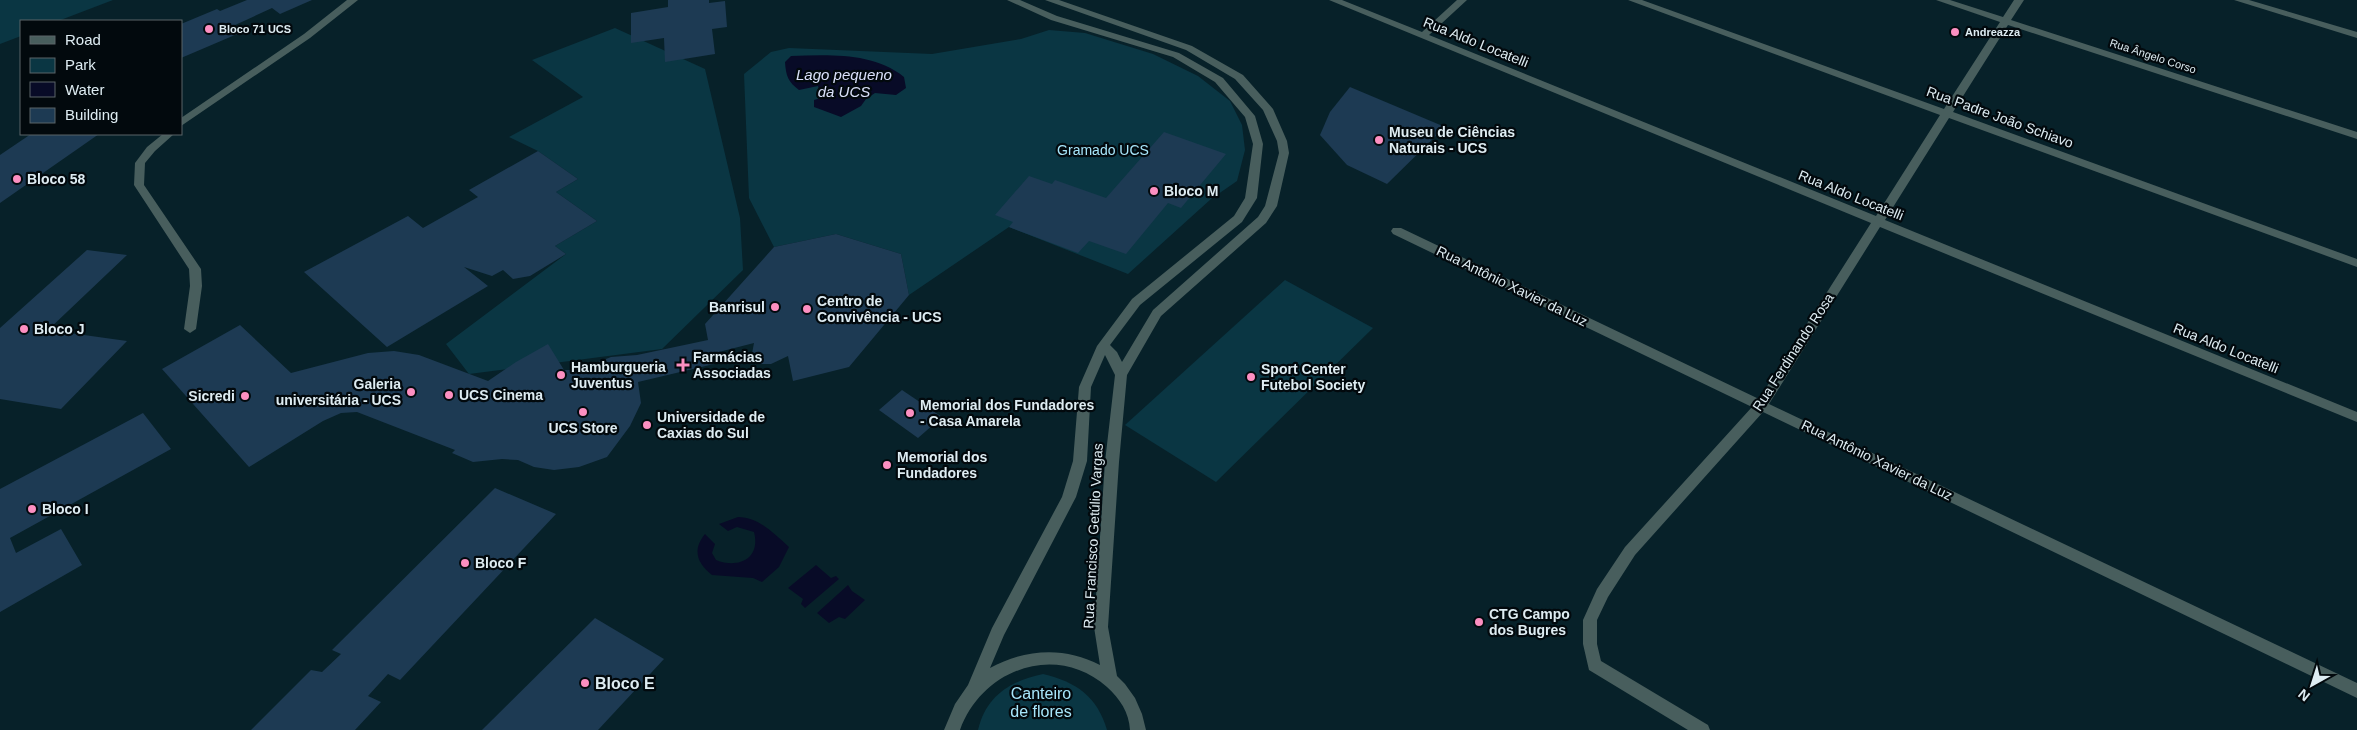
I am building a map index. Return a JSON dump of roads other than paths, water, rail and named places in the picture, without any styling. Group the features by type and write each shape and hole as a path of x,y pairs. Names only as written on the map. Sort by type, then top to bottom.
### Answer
{"street":[{"path":"182,122 307,36 352,0"},
{"name":"Rua Francisco Getúlio Vargas","path":"974,690 996,633 1069,497 1080,461 1085,387 1103,346 1136,302 1238,219 1251,198 1258,144 1250,116 1219,80 1176,55 1054,18 1012,0"},
{"name":"Rua Francisco Getúlio Vargas","path":"1050,0 1189,48 1239,77 1268,109 1282,141 1284,153 1271,206 1262,220 1157,313 1121,375 1112,462 1100,627 1109,677"},
{"name":"Rua Aldo Locatelli","path":"1334,0 2357,417"},
{"path":"1423,36 1462,0"},
{"name":"Rua Padre João Schiavo","path":"1633,0 1946,112 2357,263"},
{"name":"Rua Ângelo Corso","path":"1941,0 2357,136"},
{"name":"Rua Ferdinando Rosa","path":"1702,730 1594,664 1590,644 1590,620 1602,593 1630,551 1762,404 2019,0"},
{"path":"2239,0 2357,35"},
{"path":"168,135 151,149 140,164 139,185 195,269 196,286 190,329"},
{"name":"Rua Antônio Xavier da Luz","path":"1397,231 1762,404 2357,691"},
{"path":"1103,346 1113,355 1121,375"},
{"path":"952,730 958,712 974,690 995,673 1033,658 1074,659 1109,677 1127,697 1140,728"}],"water":[{"name":"Lago pequeno da UCS","path":"820,55 865,59 892,69 904,77 906,88 896,95 875,93 866,99 861,106 841,117 814,107 814,100 821,98 818,86 799,90 792,84 787,75 785,62 791,56"},
{"path":"738,517 759,523 789,547 779,567 762,582 753,578 712,575 703,566 698,556 698,545 705,534 715,544 712,553 716,560 732,563 746,560 754,549 754,532 737,527 728,531 719,524"},
{"path":"816,565 831,578 836,576 839,579 805,608 801,604 803,599 788,588"},
{"path":"848,585 852,591 865,600 845,619 839,617 829,623 817,613"}],"place":[{"name":"Bloco 71 UCS","path":"209,29"},
{"name":"Andreazza","path":"1955,32"},
{"name":"Museu de Ciências Naturais - UCS","path":"1379,140"},
{"name":"Bloco 58","path":"17,179"},
{"name":"Bloco M","path":"1154,191"},
{"name":"Banrisul","path":"775,307"},
{"name":"Centro de Convivência - UCS","path":"807,309"},
{"name":"Bloco J","path":"24,329"},
{"name":"Farmácias Associadas","path":"683,365"},
{"name":"Hamburgueria Juventus","path":"561,375"},
{"name":"Sport Center Futebol Society","path":"1251,377"},
{"name":"Galeria universitária - UCS","path":"411,392"},
{"name":"UCS Cinema","path":"449,395"},
{"name":"Sicredi","path":"245,396"},
{"name":"UCS Store","path":"583,412"},
{"name":"Memorial dos Fundadores - Casa Amarela","path":"910,413"},
{"name":"Universidade de Caxias do Sul","path":"647,425"},
{"name":"Memorial dos Fundadores","path":"887,465"},
{"name":"Bloco I","path":"32,509"},
{"name":"Bloco F","path":"465,563"},
{"name":"CTG Campo dos Bugres","path":"1479,622"},
{"name":"Bloco E","path":"585,683"}],"park label":[{"name":"Gramado UCS","path":"1103,150"},
{"name":"Canteiro de flores","path":"1041,702"}]}
